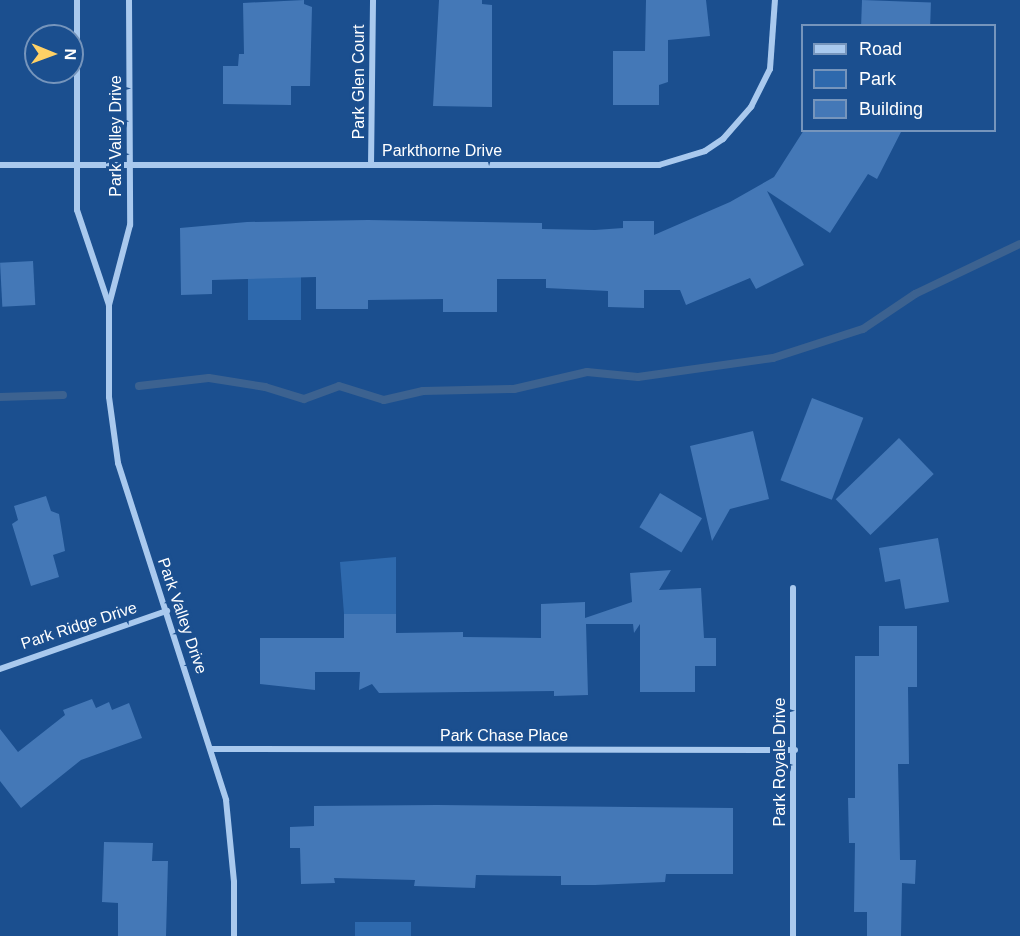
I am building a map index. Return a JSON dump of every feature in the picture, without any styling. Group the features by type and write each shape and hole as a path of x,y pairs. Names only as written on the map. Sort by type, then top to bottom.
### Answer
{"street":[{"name":"Park Valley Drive","path":"77,0 77,210 109,305"},
{"name":"Park Valley Drive","path":"129,0 130,225 109,305 109,397 118,463 212,749 231,839 234,936"},
{"name":"Park Glen Court","path":"371,165 373,0"},
{"name":"Parkthorne Drive","path":"0,165 645,165 693,156 723,139 761,90 770,69 775,0"},
{"name":"Park Royale Drive","path":"793,588 795,750 793,936"},
{"name":"Park Ridge Drive","path":"0,669 167,611"},
{"name":"Park Chase Place","path":"212,749 795,750"}],"green space":[{"path":"248,277 301,277 301,320 248,320"},
{"path":"396,557 396,614 344,614 340,562"},
{"path":"355,922 411,922 411,936 355,936"}],"building":[{"path":"304,0 304,4 312,7 310,86 291,86 291,105 223,104 223,66 238,66 239,54 244,54 243,3"},
{"path":"439,0 482,0 482,4 492,5 492,107 433,106"},
{"path":"646,0 706,0 710,36 668,40 668,82 659,85 659,105 613,105 613,51 645,51"},
{"path":"862,0 931,2 930,24 861,24"},
{"path":"803,132 901,132 877,179 868,174 830,233 767,191 804,265 756,289 750,278 686,305 680,290 644,290 644,308 608,307 608,291 546,288 546,279 497,279 497,312 443,312 443,299 368,300 368,309 316,309 316,277 212,280 212,294 181,295 180,228 247,222 368,220 542,223 542,229 595,230 623,228 623,221 654,221 654,235 730,202 774,177"},
{"path":"33,261 35,305 2,307 0,263"},
{"path":"812,398 863,418 832,500 780,480"},
{"path":"753,431 769,499 730,509 712,541 690,446"},
{"path":"899,438 934,474 870,535 836,499"},
{"path":"660,493 702,518 681,553 639,527"},
{"path":"46,496 51,511 59,514 65,551 53,555 59,577 31,586 12,524 18,520 14,506"},
{"path":"938,538 949,602 905,609 900,579 885,582 879,548"},
{"path":"671,570 659,590 701,588 704,638 716,638 716,666 695,666 695,692 640,692 640,624 634,633 633,624 586,624 588,695 554,696 554,691 379,693 372,684 359,690 360,672 315,672 315,690 260,684 260,638 344,638 344,614 396,614 396,633 463,632 463,637 541,638 541,604 585,602 585,618 632,602 630,573"},
{"path":"879,626 917,626 917,687 908,687 909,764 898,764 900,860 916,860 915,884 902,883 901,936 867,936 867,912 854,912 855,843 849,843 848,798 855,798 855,656 879,656"},
{"path":"92,699 96,708 109,702 112,710 129,703 142,738 81,760 21,808 0,781 0,729 18,752 65,715 63,710"},
{"path":"314,806 733,808 733,874 666,874 665,882 595,885 561,885 561,876 476,875 475,888 414,886 415,880 334,878 335,883 301,884 300,848 290,848 290,827 314,826"},
{"path":"104,842 153,843 152,861 168,861 166,936 118,936 118,903 102,902"}],"waterway":[{"path":"139,386 209,378 265,387 304,399 339,386 384,400 423,391 514,389 587,372 638,377 773,358 863,329 915,294 1020,244"},
{"path":"0,397 63,395"}]}
